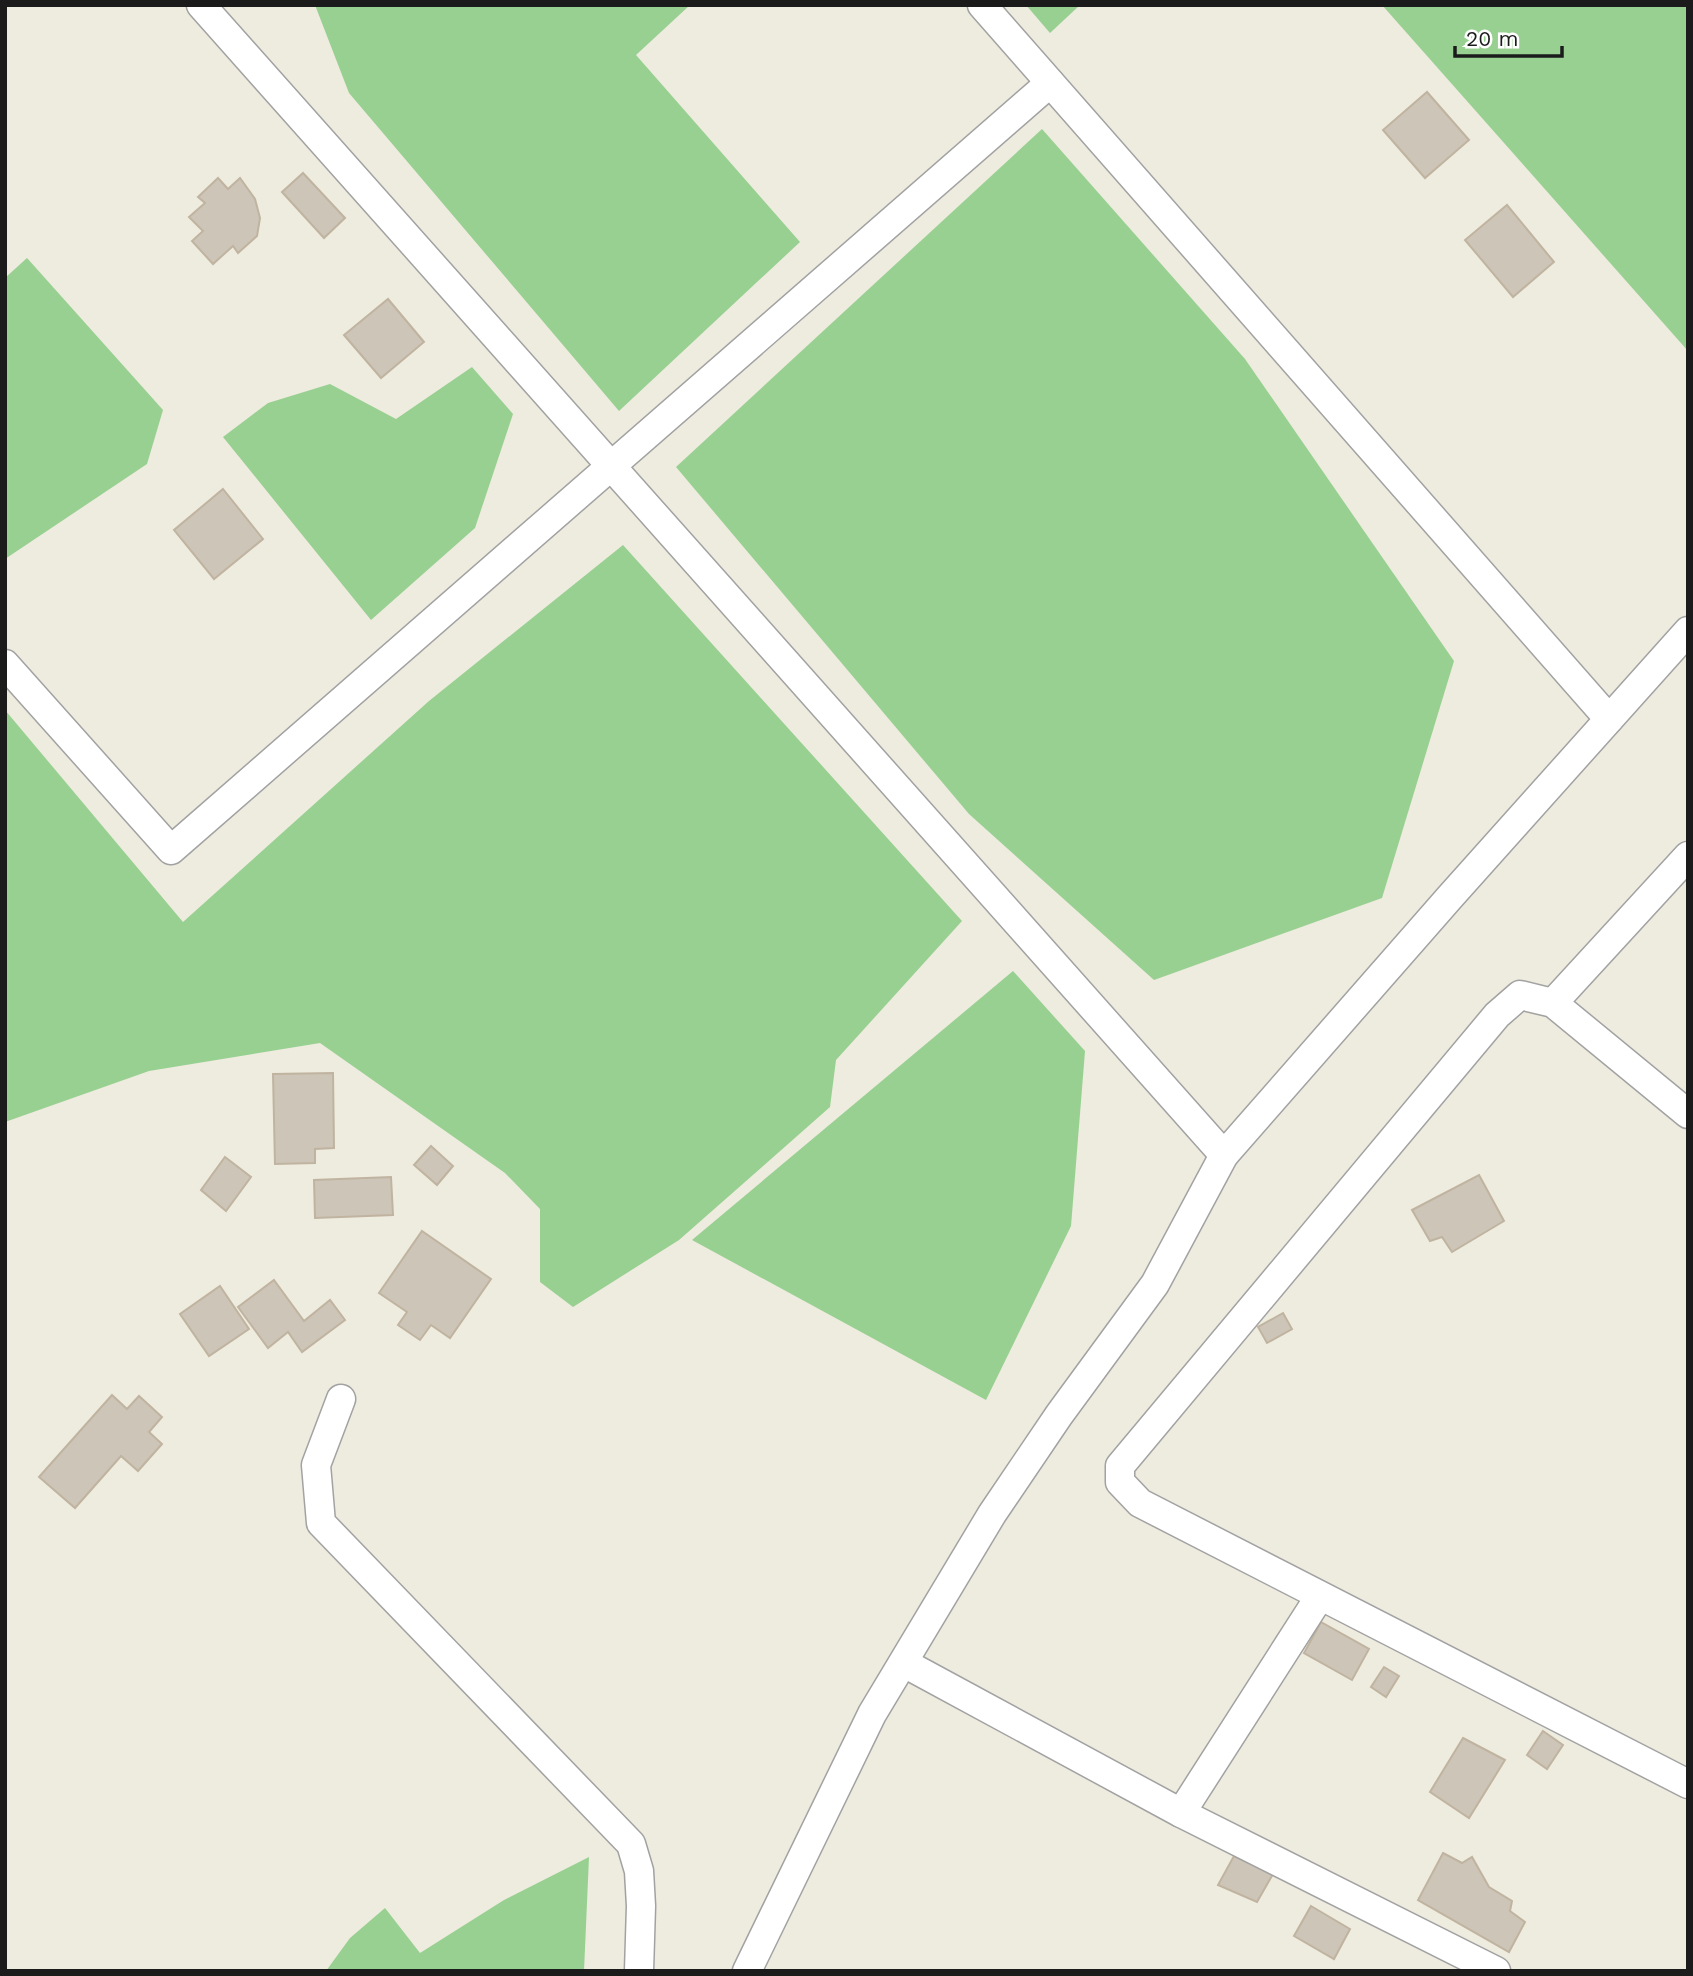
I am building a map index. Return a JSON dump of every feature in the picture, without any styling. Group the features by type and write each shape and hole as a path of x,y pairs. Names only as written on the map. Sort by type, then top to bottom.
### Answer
{"street":[{"path":"201,5 1224,1155"},
{"path":"982,5 1609,719"},
{"path":"5,664 171,850 1050,83"},
{"path":"747,1971 872,1714 992,1514 1059,1415 1155,1284 1224,1155 1688,631"},
{"path":"1553,1003 1688,856"},
{"path":"1688,1114 1553,1003 1520,995 1497,1015 1120,1466 1120,1482 1140,1503 1688,1784"},
{"path":"341,1399 316,1465 321,1523 631,1844 639,1871 639,1971"},
{"path":"1181,1813 1320,1596"},
{"path":"904,1662 1181,1813 1496,1971"}],"green space":[{"path":"315,5 690,5 636,55 800,242 619,411 349,93"},
{"path":"1026,5 1080,5 1050,33"},
{"path":"1382,5 1688,5 1688,351"},
{"path":"1042,129 1245,359 1454,661 1382,898 1154,980 969,814 676,467"},
{"path":"27,258 163,410 147,464 5,559 5,278"},
{"path":"472,367 513,414 475,528 371,620 223,437 268,403 330,384 396,419"},
{"path":"623,545 962,921 836,1060 830,1107 679,1240 573,1307 540,1282 540,1209 505,1173 320,1043 149,1071 5,1122 5,710 183,922 429,701"},
{"path":"1013,971 1085,1051 1071,1226 986,1400 692,1240"},
{"path":"589,1857 584,1971 326,1971 350,1938 385,1908 420,1953 504,1900"}],"building":[{"path":"1427,92 1469,140 1425,178 1383,130"},
{"path":"303,173 345,218 324,238 282,192"},
{"path":"218,178 228,189 240,178 255,199 260,218 257,236 238,253 233,246 213,264 192,241 203,231 189,217 205,203 198,197"},
{"path":"1507,205 1554,262 1513,297 1465,240"},
{"path":"388,299 424,342 381,378 344,335"},
{"path":"223,489 263,539 214,579 174,530"},
{"path":"333,1073 334,1148 315,1149 315,1163 275,1164 273,1074"},
{"path":"431,1146 453,1166 437,1185 414,1165"},
{"path":"225,1157 251,1177 226,1211 201,1190"},
{"path":"1479,1175 1504,1221 1452,1252 1442,1237 1430,1241 1412,1210"},
{"path":"391,1177 393,1215 315,1218 314,1180"},
{"path":"422,1231 491,1279 450,1338 431,1325 420,1340 398,1325 407,1312 379,1293"},
{"path":"274,1280 304,1321 330,1300 345,1320 302,1352 288,1332 268,1348 238,1307"},
{"path":"220,1286 249,1329 209,1356 180,1314"},
{"path":"1283,1313 1292,1329 1267,1343 1258,1327"},
{"path":"112,1395 127,1409 139,1396 162,1417 149,1432 162,1444 138,1471 121,1456 75,1508 39,1477"},
{"path":"1321,1622 1369,1649 1352,1680 1304,1653"},
{"path":"1384,1667 1399,1676 1386,1697 1371,1687"},
{"path":"1543,1731 1563,1745 1547,1769 1527,1755"},
{"path":"1463,1738 1505,1760 1469,1818 1430,1792"},
{"path":"1443,1853 1462,1863 1472,1857 1489,1887 1512,1901 1510,1911 1525,1922 1509,1952 1418,1900"},
{"path":"1234,1856 1273,1874 1257,1902 1218,1885"},
{"path":"1311,1906 1350,1929 1334,1959 1294,1936"}]}
